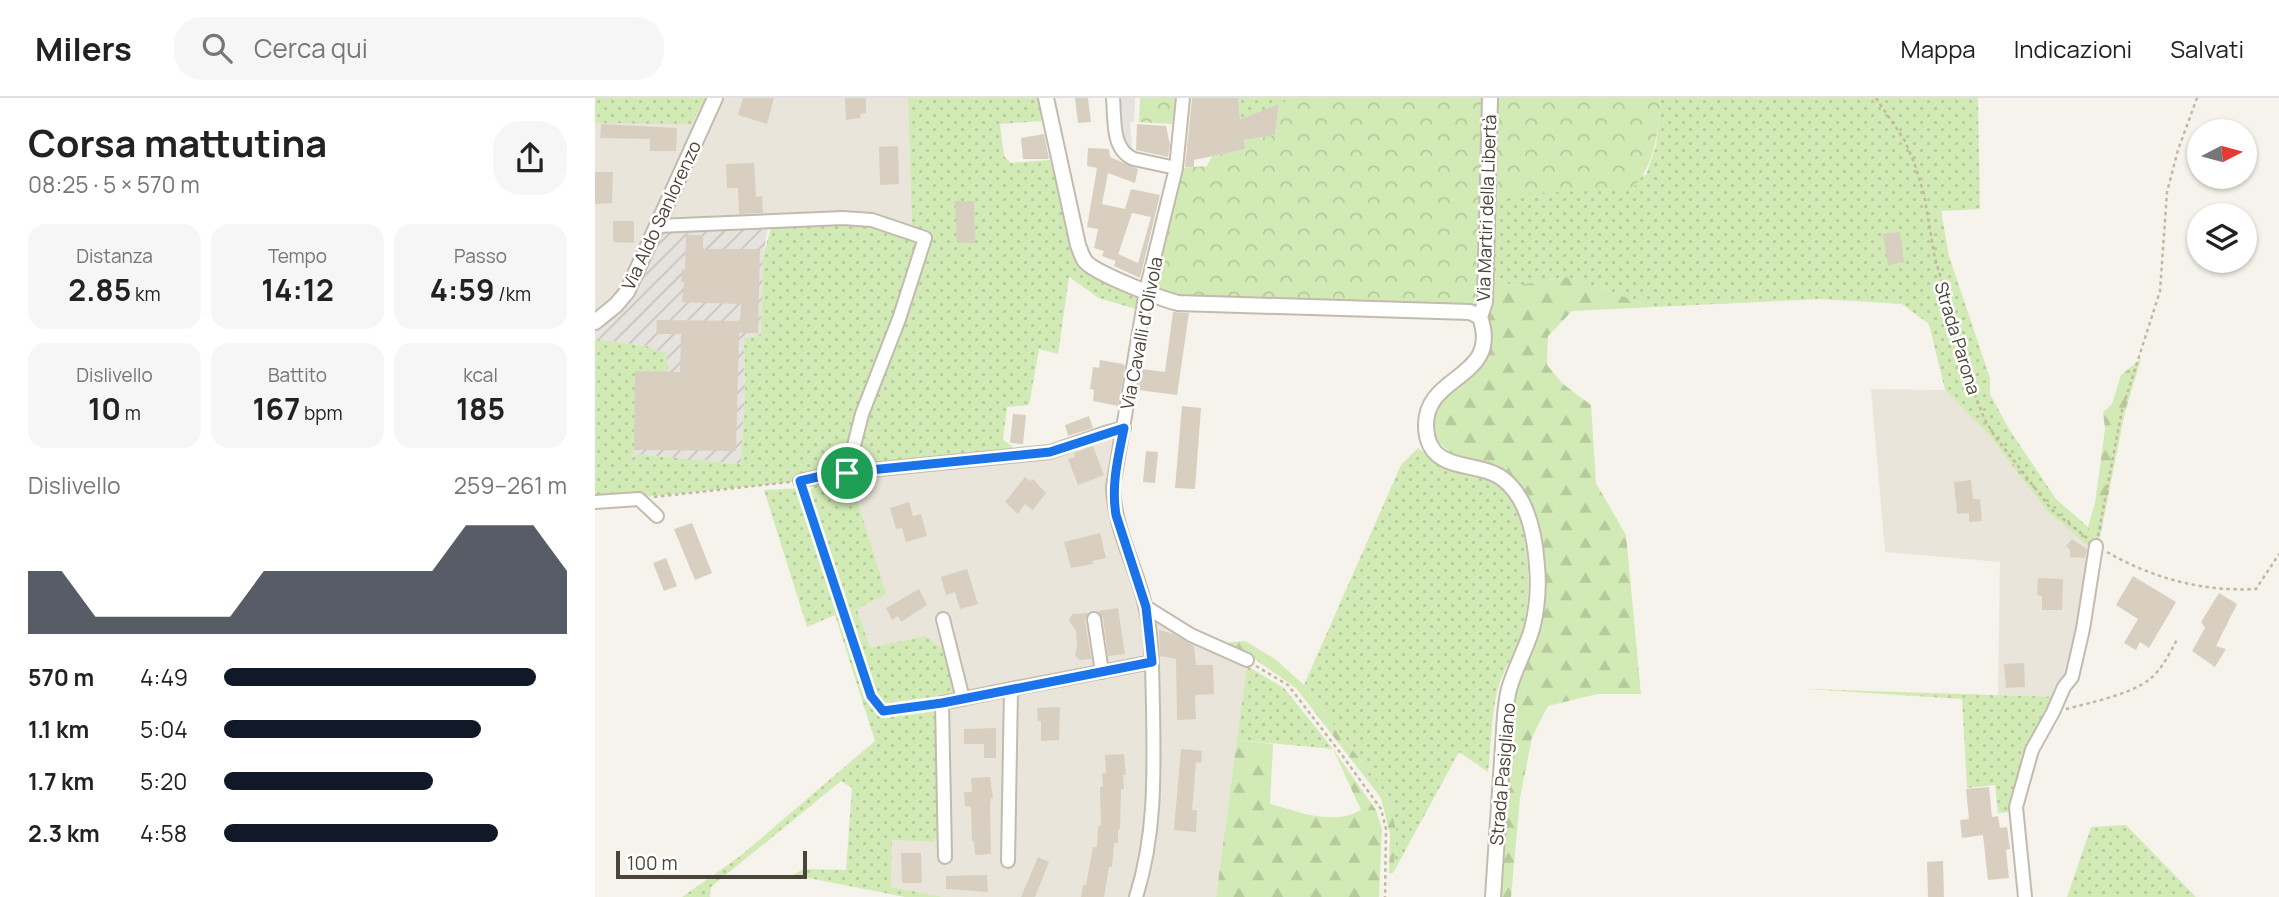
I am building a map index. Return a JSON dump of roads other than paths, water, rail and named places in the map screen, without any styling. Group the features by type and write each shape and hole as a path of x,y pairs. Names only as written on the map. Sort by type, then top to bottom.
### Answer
{"street":[{"name":"Via Aldo Sanlorenzo","path":"595,322 627,292 715,98"},
{"path":"1046,98 1078,245 1085,261 1097,270 1161,299 1198,304 1470,312 1480,317"},
{"path":"1113,98 1119,149 1128,157 1176,168"},
{"name":"Via Cavalli d'Olivola","path":"1136,897 1150,843 1155,793 1152,662 1146,607 1116,515 1113,487 1146,291 1176,168 1183,98"},
{"name":"Via Martiri della Libertà","path":"1480,317 1485,302 1490,98"},
{"path":"657,226 843,218 872,220 925,238 899,319 862,414 847,473"},
{"name":"Strada Pasigliano","path":"1480,317 1483,330 1479,357 1470,370 1432,399 1427,413 1426,430 1438,455 1450,463 1500,477 1514,489 1530,523 1535,545 1536,608 1531,630 1509,689 1505,715 1493,897"},
{"path":"800,481 847,473 1050,452 1124,428"},
{"path":"595,502 639,499 657,516"},
{"path":"2025,897 2016,807 2032,750 2064,687 2072,677 2096,546"},
{"path":"1146,607 1191,635 1247,660"},
{"path":"943,619 963,699"},
{"path":"1094,619 1102,672"},
{"path":"945,857 942,703 1152,662"},
{"path":"1008,861 1011,690"}]}
